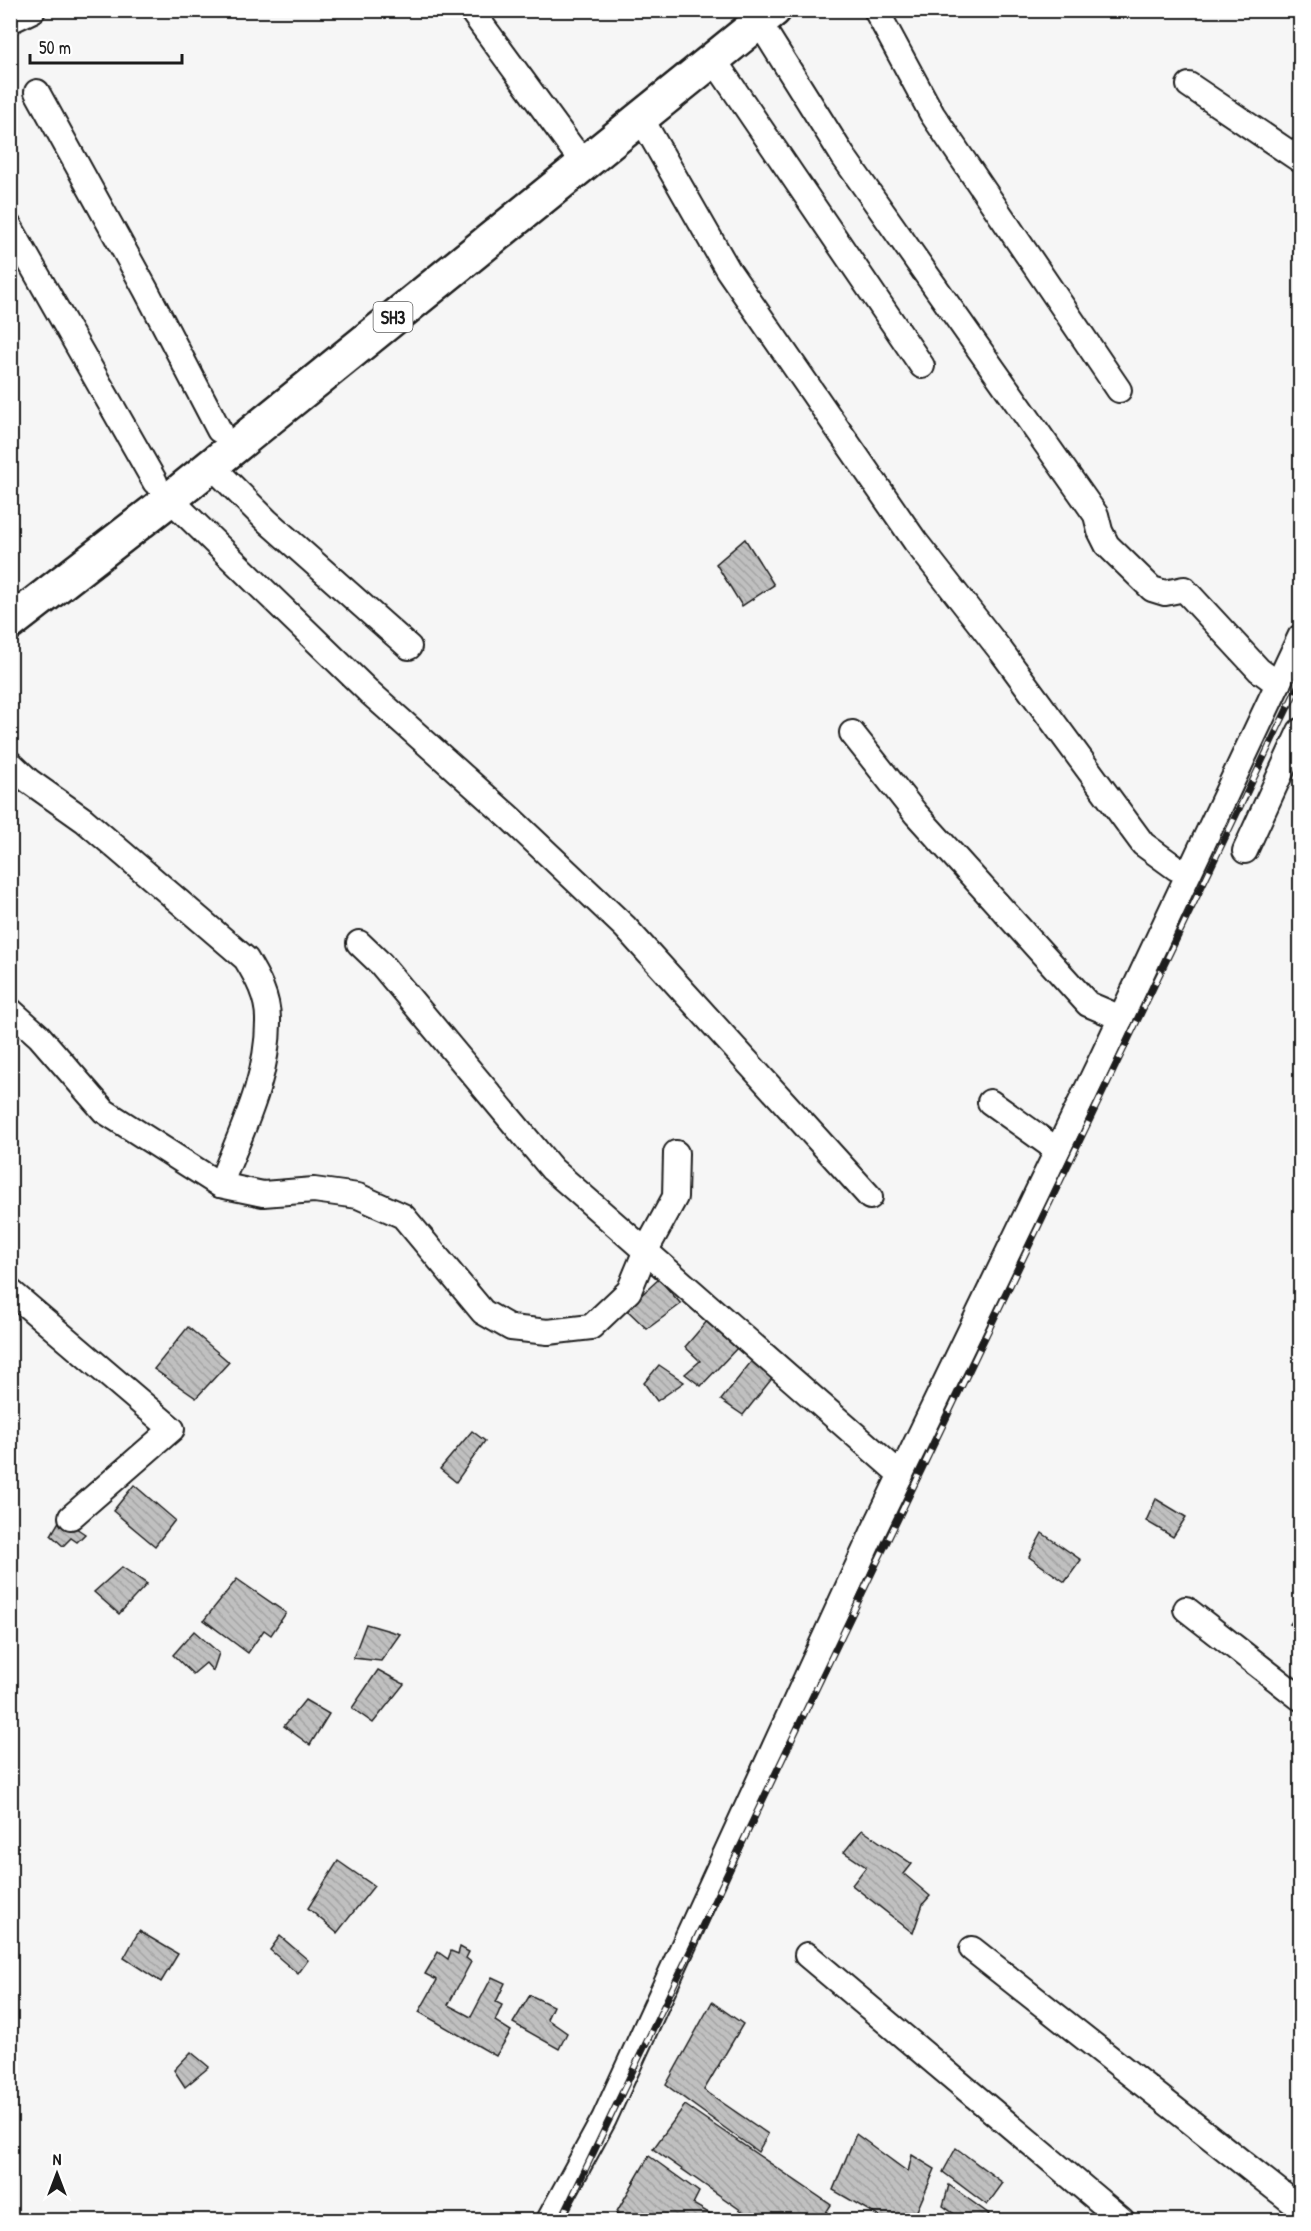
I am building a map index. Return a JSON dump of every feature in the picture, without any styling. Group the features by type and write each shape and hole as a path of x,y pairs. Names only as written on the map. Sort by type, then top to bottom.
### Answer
{"main road":[{"name":"SH3","path":"10,623 163,490 219,430 579,155 758,14"},
{"name":"SH3","path":"10,595 163,490 211,465 579,155 641,118 714,60 758,14"}],"street":[{"path":"10,21 33,10"},
{"path":"471,10 579,155"},
{"path":"876,10 932,114 1119,390"},
{"path":"758,14 843,156 1096,515 1107,545 1152,589 1165,593 1184,589 1259,670 1278,684"},
{"path":"714,60 922,366"},
{"path":"1190,85 1300,160"},
{"path":"37,92 146,290 219,430"},
{"path":"641,118 728,270 915,541 1002,651 1143,844 1176,868 1190,872"},
{"path":"10,227 163,490 368,691 510,818 625,927 870,1197"},
{"path":"211,465 267,521 409,647"},
{"path":"549,2220 604,2119 901,1475 1121,1018 1300,637"},
{"path":"852,733 916,814 1088,1004 1121,1018"},
{"path":"1245,851 1298,748"},
{"path":"10,763 29,782 84,820 246,959 261,985 268,1017 262,1078 220,1185"},
{"path":"358,943 381,964 552,1169 901,1475"},
{"path":"10,1010 39,1036 104,1111 220,1185 263,1194 314,1190 358,1196 403,1216 483,1312 511,1328 548,1332 591,1327 629,1291 646,1250 675,1197 676,1153"},
{"path":"990,1102 1058,1150"},
{"path":"10,1291 172,1430 71,1516"},
{"path":"1186,1609 1300,1698"},
{"path":"972,1949 1300,2208"},
{"path":"807,1955 1122,2220"}],"building":[{"path":"745,539 774,585 742,606 716,564"},
{"path":"659,1279 681,1304 647,1329 626,1309"},
{"path":"708,1320 738,1347 701,1386 685,1374 700,1361 685,1347"},
{"path":"188,1327 229,1362 196,1398 154,1369"},
{"path":"754,1358 774,1376 743,1415 721,1400"},
{"path":"659,1365 684,1382 657,1401 644,1383"},
{"path":"472,1431 485,1441 456,1482 440,1469"},
{"path":"134,1485 175,1520 155,1546 113,1511"},
{"path":"1156,1499 1186,1517 1173,1537 1146,1521"},
{"path":"61,1518 85,1534 77,1542 71,1538 63,1546 51,1535"},
{"path":"1042,1533 1081,1560 1065,1582 1029,1557"},
{"path":"122,1567 147,1584 119,1614 94,1592"},
{"path":"237,1579 286,1613 271,1635 264,1630 248,1653 204,1620"},
{"path":"1300,1611 1300,1632 1290,1624"},
{"path":"366,1624 400,1634 381,1661 353,1658"},
{"path":"194,1631 219,1653 213,1671 206,1663 193,1674 173,1655"},
{"path":"378,1670 404,1684 373,1723 352,1708"},
{"path":"305,1700 329,1714 310,1745 284,1726"},
{"path":"862,1830 912,1864 904,1874 930,1896 923,1904 913,1933 852,1885 866,1867 844,1852"},
{"path":"338,1861 374,1886 337,1933 308,1908"},
{"path":"139,1931 178,1954 161,1982 124,1958"},
{"path":"280,1936 308,1960 298,1974 270,1950"},
{"path":"460,1947 469,1952 466,1958 471,1962 448,2005 471,2017 492,1977 505,1983 496,2002 502,2005 495,2021 511,2031 496,2056 419,2012 437,1980 425,1974 438,1952 448,1959 451,1951 458,1954"},
{"path":"530,1995 553,2006 547,2019 567,2033 559,2049 513,2023"},
{"path":"712,2002 743,2024 704,2090 768,2134 758,2152 666,2085"},
{"path":"191,2052 209,2067 185,2087 174,2070"},
{"path":"685,2105 831,2205 821,2220 755,2220 653,2149"},
{"path":"856,2134 908,2172 912,2155 935,2169 913,2220 885,2220 833,2190"},
{"path":"956,2148 1003,2183 987,2205 943,2172"},
{"path":"649,2156 699,2192 693,2204 721,2220 630,2220 616,2213"},
{"path":"949,2185 989,2214 984,2220 963,2220 943,2206"}],"railway":[{"path":"561,2220 1300,682"}]}
